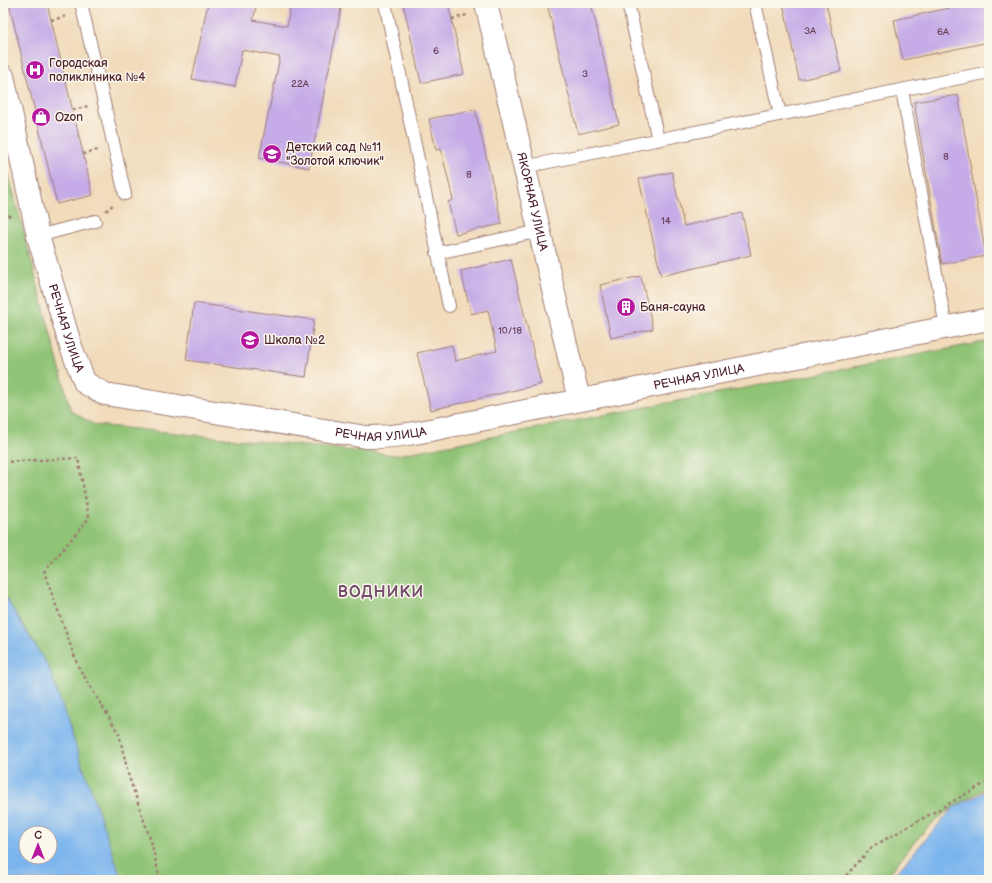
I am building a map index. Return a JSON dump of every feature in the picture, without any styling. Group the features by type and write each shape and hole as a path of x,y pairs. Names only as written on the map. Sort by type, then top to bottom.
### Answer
{"street":[{"name":"ЯКОРНАЯ УЛИЦА","path":"486,3 580,400"},
{"name":"РЕЧНАЯ УЛИЦА","path":"3,76 38,236 71,347 85,383 105,394 366,436 386,437 404,435 989,318"}],"lane":[{"path":"81,3 125,194"},
{"path":"385,3 449,306"},
{"path":"628,3 658,140"},
{"path":"755,3 780,115"},
{"path":"524,167 989,72"},
{"path":"902,90 946,327"},
{"path":"38,236 95,221"},
{"path":"437,253 540,231"}],"path":[{"path":"95,221 125,194"},
{"path":"3,462 78,458 89,518 44,572 78,666 119,734 129,777 150,842 160,880"},
{"path":"842,880 872,847 989,781"}],"green space":[{"path":"3,153 71,411 95,425 397,455 989,341 989,787 958,804 934,822 916,840 885,880 120,880 49,668 3,593"}],"water":[{"path":"3,593 49,668 122,880 3,880"},
{"path":"989,790 989,880 890,880 954,807"}],"building":[{"path":"9,3 47,3 93,195 57,204"},
{"path":"208,3 257,3 253,20 287,26 291,3 310,3 341,9 309,168 259,158 280,57 242,50 235,87 192,79"},
{"path":"403,3 448,3 464,74 421,83"},
{"path":"547,3 591,3 619,124 578,134"},
{"path":"783,3 826,3 841,71 799,80"},
{"path":"972,3 989,3 989,42 903,60 894,20"},
{"path":"958,95 986,256 942,264 914,102"},
{"path":"475,109 502,224 456,234 448,202 453,200 441,149 436,150 429,119"},
{"path":"672,172 684,226 742,213 751,255 661,276 639,179"},
{"path":"511,259 541,384 431,410 417,353 452,345 455,361 497,351 488,310 471,314 461,271"},
{"name":"Баня-сауна","path":"641,276 653,329 611,338 600,285"},
{"name":"Школа №2","path":"194,303 314,320 306,377 186,360"}],"place":[{"name":"Городская поликлиника №4","path":"35,70"},
{"name":"Ozon","path":"41,117"},
{"name":"Детский сад №11 \"Золотой ключик\"","path":"272,154"},
{"name":"Баня-сауна","path":"626,307"},
{"name":"Школа №2","path":"250,340"}],"district":[{"name":"ВОДНИКИ","path":"381,591"}]}
